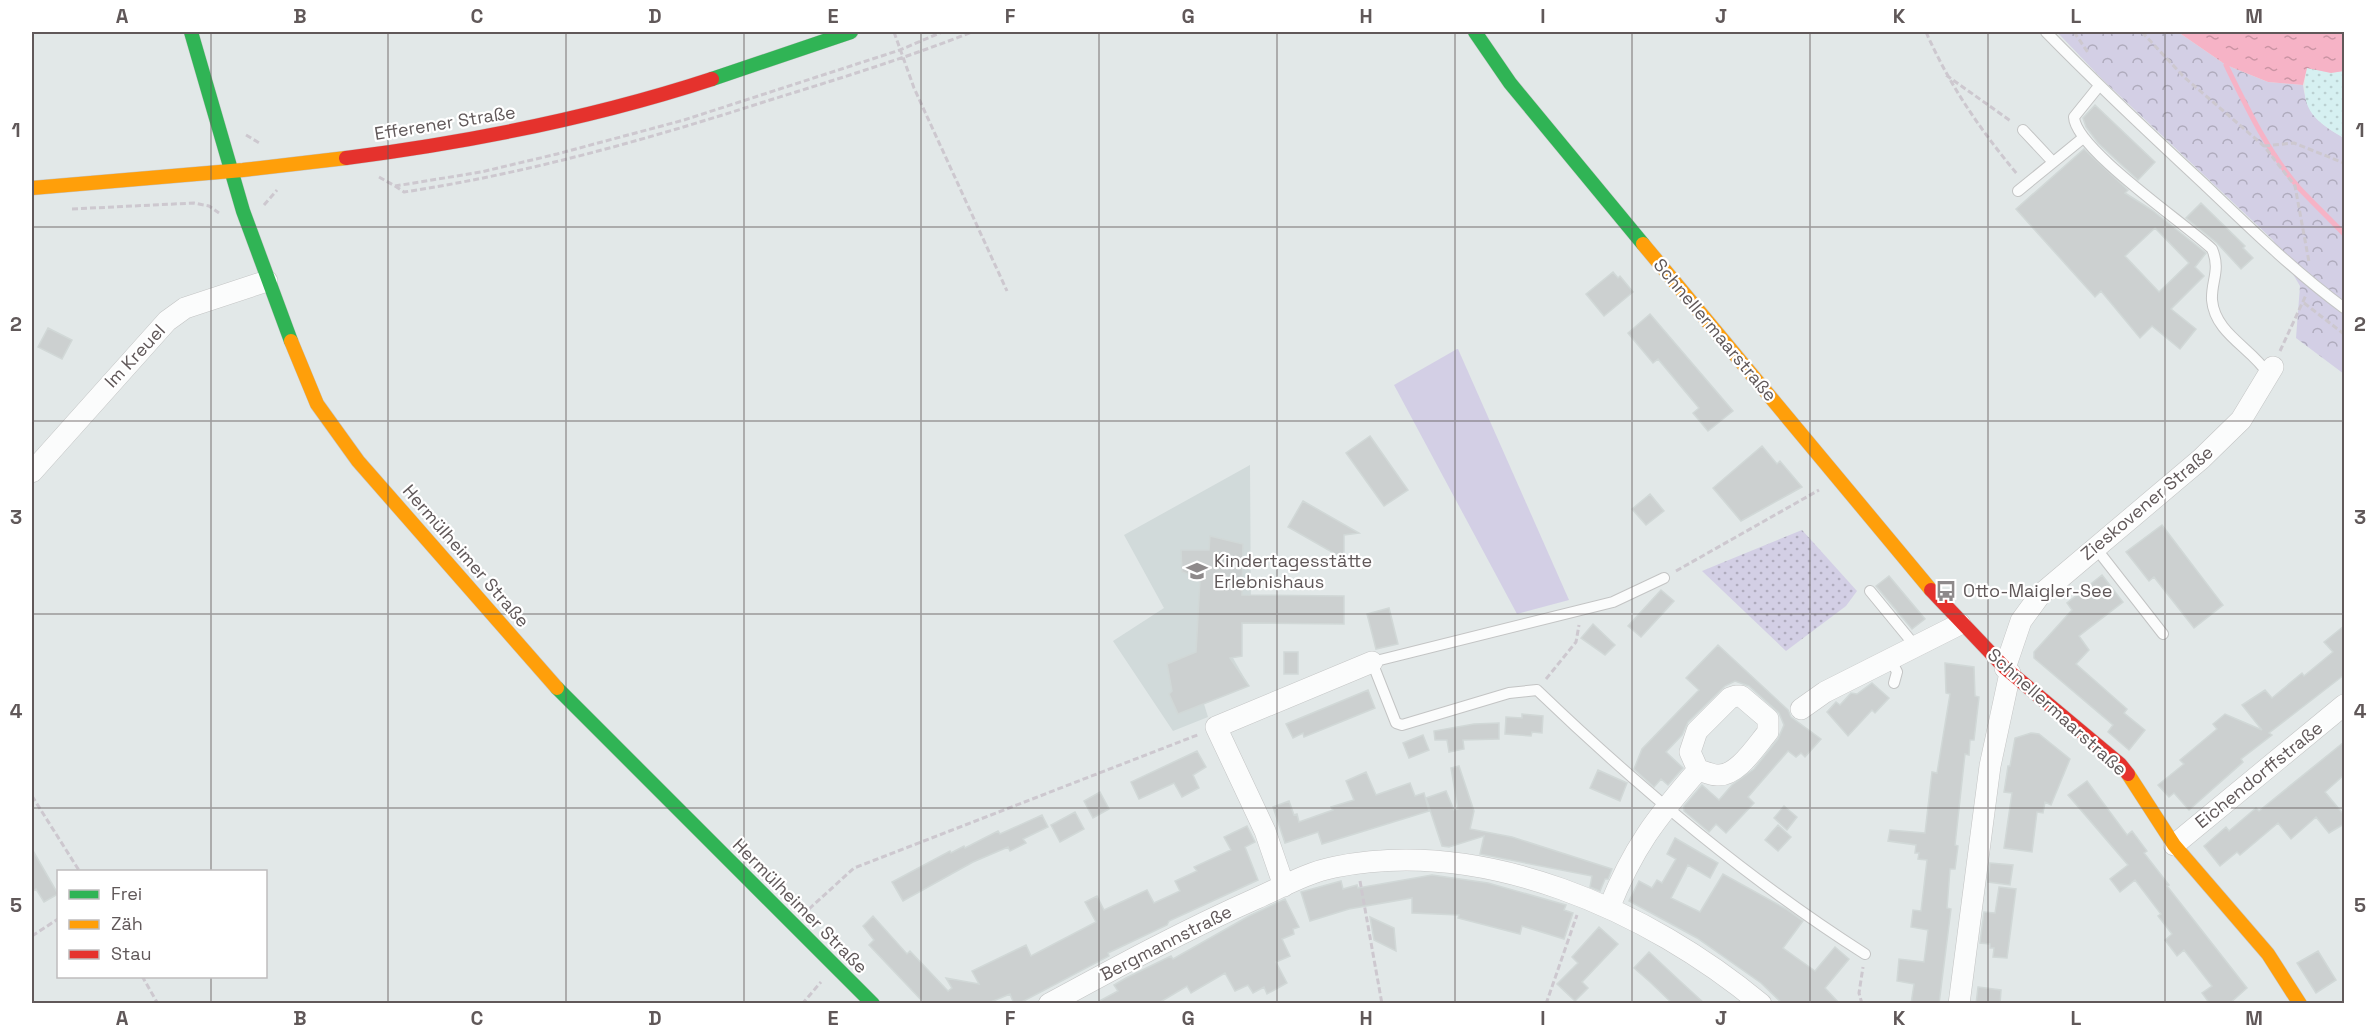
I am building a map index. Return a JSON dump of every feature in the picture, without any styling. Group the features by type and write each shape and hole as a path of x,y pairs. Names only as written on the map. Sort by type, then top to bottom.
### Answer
{"street":[{"name":"Hermülheimer Straße","path":"191,32 243,211 267,281 317,404 358,461 570,703 798,920 873,1004"},
{"name":"Efferener Straße","path":"32,188 233,171 477,138 590,115 672,92 851,32"},
{"name":"Schnellermaarstraße","path":"1475,32 1510,83 1960,624 2008,671 2120,764 2142,792 2174,845 2194,872 2237,915 2268,954 2300,1004"},
{"name":"Im Kreuel","path":"32,472 167,321 185,308 267,281"},
{"name":"Zieskovener Straße","path":"1959,1004 1990,766 2008,671 2021,621 2040,594 2176,480 2241,420 2271,370"},
{"path":"1801,709 1825,692 1960,624"},
{"path":"1284,886 1265,831 1216,727 1372,662"},
{"name":"Eichendorffstraße","path":"2174,845 2344,705"},
{"path":"1609,908 1632,855 1667,805 1698,770"},
{"name":"Bergmannstraße","path":"1049,1004 1200,923 1284,886 1332,867 1404,859 1476,866 1583,896 1654,929 1728,976 1761,1004"}],"lane":[{"path":"2046,32 2099,86 2310,283 2344,308"},
{"path":"2099,86 2074,117 2074,124 2084,138 2150,200 2196,234 2212,249 2216,260 2212,300 2223,329 2271,370"},
{"path":"2023,130 2054,162"},
{"path":"2022,188 2084,138"},
{"path":"2095,547 2163,634"},
{"path":"1664,578 1613,602 1372,662 1396,723 1402,724 1509,693 1537,690 1601,752 1762,884 1865,954"},
{"path":"1870,591 1916,647"},
{"path":"1891,660 1897,672 1893,683"}],"path":[{"path":"894,32 903,60 1007,291"},
{"path":"395,186 404,192 482,180 560,163 903,60 972,32"},
{"path":"1926,32 1945,74 1975,122 2022,188"},
{"path":"2142,32 2184,77 2264,146 2295,186 2310,283"},
{"path":"1945,74 2023,130"},
{"path":"63,208 83,210 194,203 209,206 225,217 263,207 278,190 282,190 268,147 250,139 243,132"},
{"path":"2264,146 2294,142 2344,163"},
{"path":"2271,370 2304,303 2344,334"},
{"path":"1664,578 1839,478"},
{"path":"1537,690 1576,642 1580,632 1579,610"},
{"path":"798,920 854,868 1216,727"},
{"path":"32,796 79,870"},
{"path":"1357,863 1382,1004"},
{"path":"1546,1004 1583,896"},
{"path":"32,936 57,919"},
{"path":"1862,1004 1859,993 1865,954"},
{"path":"143,978 158,1004"}],"shaded area":[{"name":"Kindertagesstätte Erlebnishaus","path":"1250,465 1251,619 1242,619 1242,656 1233,658 1249,686 1204,704 1208,717 1173,731 1113,641 1164,608 1124,535"}],"green space":[{"path":"2057,32 2178,32 2226,65 2268,82 2303,85 2308,104 2316,118 2344,138 2344,374 2296,338 2300,286 2273,240 2102,79"},
{"path":"1457,349 1569,600 1517,614 1394,385"},
{"path":"1802,530 1857,591 1846,606 1786,651 1702,571"}],"sand":[{"path":"2307,68 2331,73 2344,71 2344,138 2323,125 2310,110 2305,93"}],"water":[{"path":"2178,32 2344,32 2344,71 2331,73 2307,68 2303,85 2268,82 2226,65"}],"building":[{"path":"2095,105 2155,162 2138,180 2098,143 2086,127 2083,118"},
{"path":"2084,149 2128,190 2125,193 2152,210 2206,253 2195,267 2204,276 2171,309 2196,329 2180,349 2152,326 2140,338 2101,291 2095,297 2016,209","holes":["2155,228 2189,263 2159,292 2125,256"]},
{"path":"2201,203 2245,246 2243,248 2253,258 2241,269 2217,243 2186,218"},
{"path":"1613,272 1618,278 1620,276 1633,292 1604,316 1586,294"},
{"path":"1650,314 1733,411 1708,431 1693,413 1699,408 1658,359 1653,363 1628,333"},
{"path":"48,328 72,340 62,359 38,347"},
{"path":"1370,436 1408,490 1384,506 1346,453"},
{"path":"1762,446 1777,464 1780,461 1802,487 1741,521 1713,488"},
{"path":"1650,494 1664,511 1646,525 1632,509"},
{"path":"1303,501 1359,533 1344,535 1344,559 1288,527"},
{"path":"2162,525 2223,605 2194,628 2154,577 2149,581 2126,552"},
{"path":"1210,536 1243,544 1242,595 1344,596 1344,624 1242,623 1242,656 1230,658 1249,686 1178,714 1169,694 1172,691 1167,664 1196,652 1200,579 1182,572 1181,550 1209,550"},
{"path":"2102,575 2123,602 2079,636 2089,650 2076,664 2127,709 2124,713 2145,730 2129,750 2108,732 2113,725 2034,658 2034,652 2072,610 2067,603"},
{"path":"1889,576 1925,619 1912,629 1876,586"},
{"path":"1661,590 1674,601 1641,637 1628,626"},
{"path":"1389,608 1398,644 1376,649 1367,614"},
{"path":"1593,624 1615,645 1605,655 1581,638"},
{"path":"2344,626 2344,675 2269,733 2272,735 2241,759 2243,762 2189,810 2174,793 2169,797 2158,785 2184,764 2180,760 2217,729 2213,724 2225,714 2262,730 2242,705 2265,690 2272,698 2302,673 2304,676 2333,652 2324,642"},
{"path":"1718,645 1788,710 1791,717 1821,739 1805,757 1801,753 1796,757 1788,751 1748,797 1754,803 1726,833 1716,824 1709,832 1684,811 1684,806 1702,785 1719,800 1732,785 1754,769 1778,739 1784,725 1779,713 1749,686 1735,681 1725,686 1688,722 1682,735 1666,752 1683,768 1668,785 1661,779 1654,787 1634,769 1642,749 1699,690 1686,678"},
{"path":"1284,652 1298,652 1298,674 1284,674"},
{"path":"1945,663 1974,667 1975,696 1979,697 1974,740 1970,740 1969,755 1965,754 1955,845 1958,846 1955,869 1950,869 1947,908 1951,909 1939,1004 1911,1004 1914,984 1897,981 1899,959 1924,962 1928,930 1911,927 1913,910 1921,911 1927,860 1918,859 1919,853 1915,853 1916,845 1888,841 1890,830 1925,833 1932,772 1937,773 1950,694 1946,693"},
{"path":"1872,683 1889,698 1875,713 1872,710 1848,736 1827,712 1836,702 1840,705 1851,693 1857,694"},
{"path":"1368,690 1375,708 1304,737 1303,733 1293,738 1286,724"},
{"path":"1522,714 1543,716 1542,733 1532,732 1531,736 1505,734 1506,717 1522,718"},
{"path":"1499,723 1499,739 1463,740 1464,749 1449,752 1447,740 1435,740 1434,731 1474,724"},
{"path":"2031,733 2039,734 2070,759 2051,805 2045,802 2043,813 2037,812 2032,852 2004,848 2012,793 2004,792 2008,766 2010,766 2015,738"},
{"path":"1423,735 1429,750 1409,758 1403,743"},
{"path":"2344,742 2344,775 2325,792 2344,815 2344,824 2329,833 2316,817 2291,839 2278,823 2240,855 2237,852 2220,866 2204,846 2226,827 2229,831 2256,808 2259,811"},
{"path":"1197,751 1206,767 1193,775 1199,788 1182,797 1174,783 1139,799 1131,782"},
{"path":"1459,766 1474,811 1470,829 1512,837 1612,869 1600,891 1590,887 1592,876 1480,854 1484,836 1449,847 1442,846 1426,798 1446,791 1454,810 1458,809 1451,768"},
{"path":"1598,770 1627,783 1620,801 1590,788"},
{"path":"1366,772 1376,795 1410,783 1415,796 1424,793 1429,811 1322,844 1318,832 1285,843 1273,807 1289,801 1299,822 1333,810 1331,807 1354,800 1346,781"},
{"path":"2087,781 2127,835 2132,831 2147,851 2144,853 2169,885 2167,886 2247,988 2229,1004 2210,1004 2202,993 2212,986 2184,950 2177,956 2165,940 2172,934 2158,916 2161,914 2135,880 2120,892 2110,879 2128,865 2068,795"},
{"path":"1100,792 1109,809 1093,818 1084,801"},
{"path":"1784,806 1797,817 1787,830 1774,818"},
{"path":"1075,812 1084,829 1060,842 1051,825"},
{"path":"1042,815 1048,827 1023,839 1026,843 1010,851 1008,847 973,862 903,901 892,882 950,851 951,853 964,846 965,848 998,831 1000,834"},
{"path":"1778,825 1791,837 1778,851 1765,840"},
{"path":"1247,826 1255,842 1245,847 1258,880 1169,921 1167,925 1108,953 1109,956 1018,1004 1014,1004 1010,994 986,1004 925,1004 869,945 874,940 863,926 873,916 907,954 910,951 948,991 952,988 946,978 979,984 972,971 1026,945 1031,956 1096,922 1085,902 1097,896 1104,910 1147,890 1154,903 1180,891 1175,881 1197,871 1194,867 1231,850 1224,837"},
{"path":"1675,838 1718,863 1710,878 1688,865 1671,898 1700,912 1723,874 1786,909 1803,921 1783,948 1815,971 1835,947 1849,959 1825,988 1840,1004 1783,1004 1761,983 1697,938 1629,901 1639,881 1652,888 1657,880 1662,883 1676,859 1667,854"},
{"path":"32,849 57,895 44,902 36,889 32,892"},
{"path":"1990,863 2013,865 2010,885 1988,882"},
{"path":"1432,875 1488,883 1566,905 1564,910 1573,913 1564,939 1522,926 1520,934 1458,918 1459,915 1412,913 1412,898 1349,909 1310,921 1301,892 1341,881 1343,889"},
{"path":"1999,887 2016,889 2007,958 1993,957 1994,948 1990,948 1990,944 1980,943 1984,912 1995,913"},
{"path":"1285,899 1299,927 1293,929 1294,934 1282,939 1290,956 1276,962 1287,983 1267,994 1264,987 1253,993 1248,985 1235,991 1225,973 1191,993 1187,986 1157,1004 1094,1004 1118,991 1114,985 1126,978 1171,956 1173,959 1249,916"},
{"path":"1370,917 1394,928 1396,951 1374,940"},
{"path":"1599,927 1618,944 1582,982 1588,988 1575,1001 1557,984 1578,963 1572,957"},
{"path":"2318,951 2336,980 2316,993 2297,963"},
{"path":"1649,952 1705,1004 1673,1004 1634,968"},
{"path":"1978,987 2001,990 2000,1004 1976,1004"}],"waterway":[{"path":"2226,65 2277,160 2299,188 2344,234"}],"traffic: fast":[{"path":"191,32 243,211 291,341"},
{"path":"712,79 851,32"},
{"path":"1475,32 1510,83 1643,244"},
{"path":"557,688 873,1004"}],"traffic: slow":[{"path":"32,188 243,170 346,158"},
{"path":"1643,244 1931,590"},
{"path":"291,341 317,404 358,461 557,688"},
{"path":"2128,774 2174,845 2268,954 2300,1004"}],"traffic: jam":[{"path":"346,158 531,127 622,106 712,79"},
{"path":"1931,590 2005,668 2120,764 2128,774"}],"place":[{"name":"Kindertagesstätte Erlebnishaus","path":"1197,571"},
{"name":"Otto-Maigler-See","path":"1946,591"}]}
